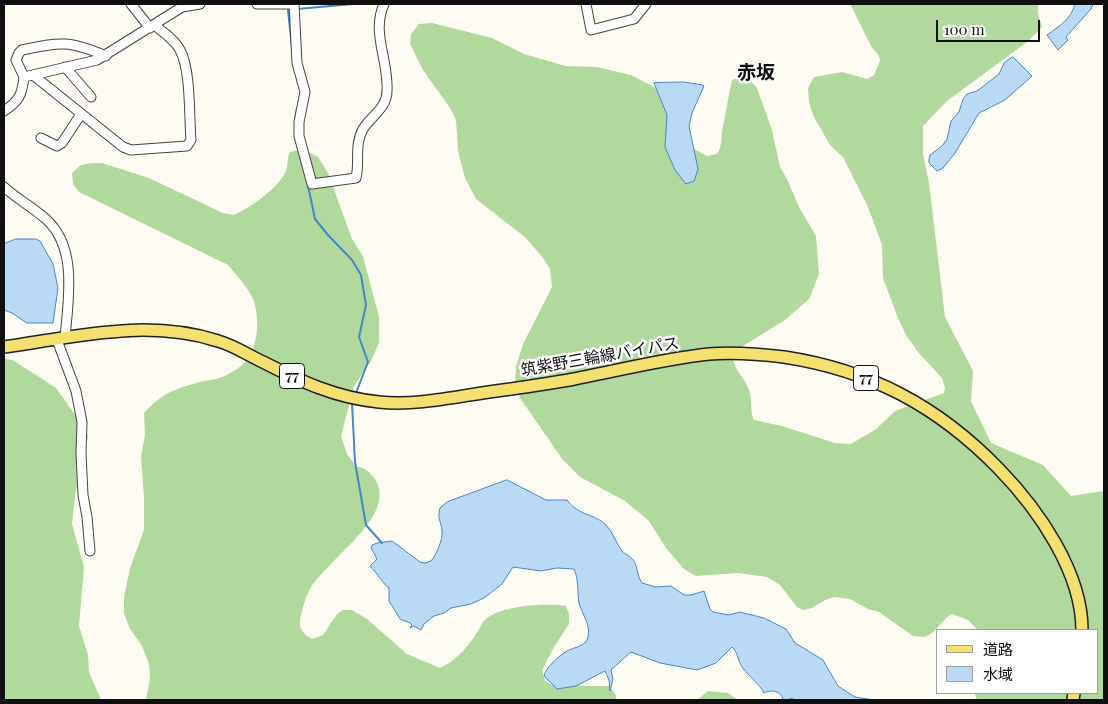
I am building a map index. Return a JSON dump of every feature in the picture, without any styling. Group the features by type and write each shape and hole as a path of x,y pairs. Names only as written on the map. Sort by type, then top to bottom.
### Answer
{"main road":[{"name":"筑紫野三輪線バイパス","path":"4,348 137,329 191,333 222,342 316,387 333,393 381,402 415,402 450,398 559,382 667,360 713,354 763,354 816,362 844,370 888,387 940,418 983,452 1015,485 1049,533 1067,567 1077,593 1082,617 1082,629"}],"street":[{"path":"106,56 87,48 67,43 48,44 22,50 16,60 28,76 123,147 131,150 187,146 191,140 186,71 180,50 152,26 131,4"},
{"path":"28,76 87,63 106,56 182,7 200,4"},
{"path":"257,4 292,4 297,63 305,92 299,122 299,136 312,184 356,178 358,146 361,134 384,104 387,97 388,85 378,24 384,4"},
{"path":"586,4 591,30 634,19 646,4"},
{"path":"65,67 91,97"},
{"path":"4,111 13,106 19,98 28,76"},
{"path":"41,138 57,146 62,143 81,114"},
{"path":"4,187 46,220 62,241 65,251 69,282 61,339 76,391 82,422 83,495 90,551"}],"green space":[{"path":"850,4 1038,4 1038,13 1042,27 1027,42 947,101 923,126 923,154 929,183 945,317 973,371 971,401 991,443 1043,465 1071,496 1104,491 1104,700 977,700 975,694 1098,694 1098,629 977,629 968,620 952,614 925,637 913,636 879,612 868,609 850,599 834,597 812,608 803,610 797,607 780,585 767,577 738,573 696,576 684,569 666,548 649,521 625,501 580,477 563,460 520,398 515,386 516,367 523,344 552,287 550,269 526,238 476,199 465,178 458,151 456,120 450,108 423,70 410,44 411,34 419,24 432,23 492,38 524,54 566,66 597,67 631,75 660,90 694,149 707,156 717,154 720,149 732,80 739,78 750,80 757,88 772,130 780,167 799,207 816,236 819,274 809,299 785,320 735,351 734,362 748,387 754,420 782,426 835,443 851,444 876,429 895,411 944,393 945,388 942,378 918,352 906,335 883,278 882,245 868,207 843,157 830,145 814,117 809,103 808,88 814,77 842,72 867,79 874,75 880,61 879,56 871,46"},
{"path":"303,149 318,157 328,173 352,239 363,256 379,317 379,343 371,361 354,386 341,436 347,454 356,466 372,476 376,481 380,495 376,510 367,525 327,568 308,593 300,621 302,631 312,639 323,635 337,614 343,610 352,610 367,619 407,654 440,668 451,662 465,649 483,622 500,611 535,605 566,606 569,614 569,624 542,670 545,681 552,685 609,686 616,695 616,700 146,700 150,678 149,664 142,646 129,627 124,613 124,597 130,568 144,530 141,457 145,435 144,413 164,395 194,384 222,377 243,364 248,359 254,346 257,314 251,294 228,265 79,192 73,184 72,173 81,165 102,163 149,178 223,213 234,215 268,193 286,172 290,152"},
{"path":"4,358 13,360 56,388 88,436 75,496 72,524 84,567 79,626 88,655 89,672 101,700 4,700"},
{"path":"708,691 728,693 738,700 697,700"}],"water":[{"path":"1075,4 1093,4 1091,9 1066,37 1068,40 1058,50 1047,35 1068,18"},
{"path":"1013,57 1032,76 1005,100 979,113 955,153 943,168 937,171 929,163 930,155 942,146 947,139 951,121 959,112 963,99 967,94 977,91 999,74 1004,63"},
{"path":"684,82 704,86 692,113 689,126 698,169 694,181 686,184 675,170 665,147 667,115 654,83"},
{"path":"16,239 36,239 40,241 53,264 58,288 53,323 27,323 4,310 4,244"},
{"path":"507,480 546,500 567,500 577,509 601,521 611,531 622,551 633,560 642,583 656,587 671,586 684,595 704,591 710,609 713,612 729,615 740,612 764,618 786,629 795,643 823,660 838,686 855,697 874,700 795,700 791,698 783,700 781,695 776,692 764,693 743,668 732,647 716,663 697,670 660,663 631,652 611,670 613,679 610,691 609,680 605,671 576,686 557,689 544,676 547,669 564,653 585,643 589,633 579,603 574,569 557,568 541,571 513,567 502,584 484,598 471,604 451,608 444,613 434,616 424,624 421,630 414,626 410,628 412,625 400,619 389,601 389,588 370,566 377,559 371,548 372,545 392,541 420,562 431,561 441,539 440,508 447,502"}],"waterway":[{"path":"297,9 353,4"},
{"path":"292,9 288,10 292,48"},
{"path":"295,131 297,108"},
{"path":"296,140 303,167"},
{"path":"307,181 315,219 352,260 361,275 366,305 359,337 368,362 356,393"},
{"path":"352,403 355,462 366,525 382,543"}],"district":[{"name":"赤坂","path":"756,73"}]}
